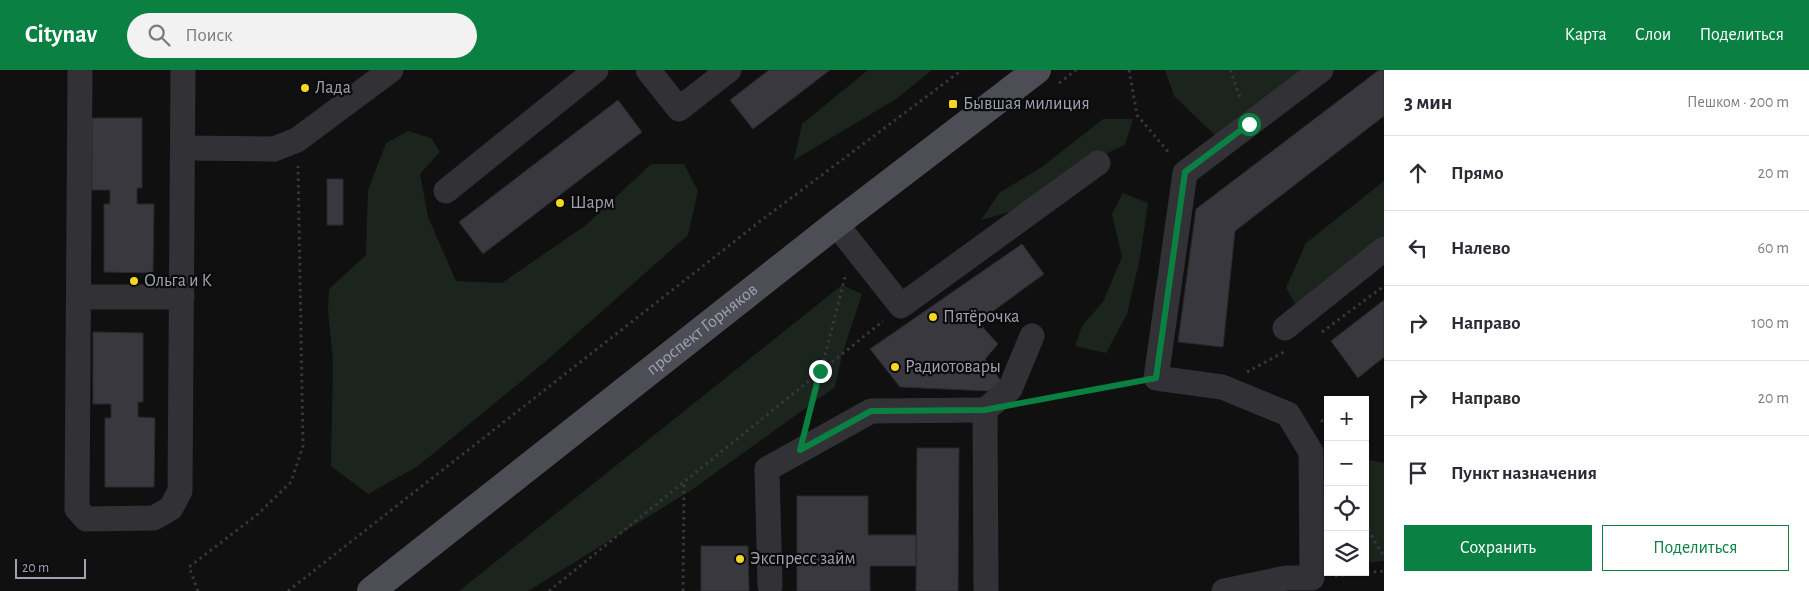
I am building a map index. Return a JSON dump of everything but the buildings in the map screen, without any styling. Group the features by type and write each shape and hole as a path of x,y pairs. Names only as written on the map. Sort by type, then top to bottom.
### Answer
{"main road":[{"name":"проспект Горняков","path":"371,591 836,224 1045,79"}],"street":[{"path":"80,70 77,509 86,519 154,518 171,508 180,491 183,70"},
{"path":"183,148 274,149 297,140 391,70"},
{"path":"446,191 596,70"},
{"path":"648,70 679,109 729,70"},
{"path":"1224,591 1286,578 1312,578 1311,452 1288,414 1222,387 1156,378 1185,172 1321,70"},
{"path":"836,224 901,306 1098,164"},
{"path":"1285,328 1384,249"},
{"path":"79,296 182,296"},
{"path":"770,586 767,469 871,411 984,410 1010,389 1032,336"},
{"path":"984,410 986,591"}],"path":[{"path":"288,591 763,219 962,70"},
{"path":"1045,79 1076,70"},
{"path":"1129,70 1137,115 1185,172"},
{"path":"1230,70 1249,124"},
{"path":"198,591 189,567 258,514 290,482 303,446 297,140"},
{"path":"800,450 853,245"},
{"path":"549,591 901,306"},
{"path":"1023,403 1156,378"},
{"path":"684,482 684,591"},
{"path":"1369,531 1384,557"},
{"path":"1312,578 1384,571"}],"shaded area":[{"path":"868,70 932,70 896,99 794,160 802,124"},
{"path":"1165,70 1319,70 1219,139 1174,96"},
{"path":"1103,119 1133,119 1125,145 1081,165 1028,207 981,220 999,193 1042,167"},
{"path":"408,131 431,138 440,152 420,174 428,217 456,281 502,283 586,225 651,164 684,164 698,191 688,235 546,361 418,466 368,494 331,466 333,361 328,311 329,289 366,255 368,190 386,143"},
{"path":"1384,181 1384,251 1301,314 1286,288 1306,243"},
{"path":"1123,193 1148,203 1140,258 1127,314 1106,353 1075,346 1082,326 1103,302 1122,257 1112,214"},
{"path":"842,285 862,294 842,355 835,387 693,489 528,591 459,591"},
{"path":"1369,460 1384,463 1384,561 1369,563"}],"place":[{"name":"Лада","path":"305,88"},
{"name":"Бывшая милиция","path":"953,104"},
{"name":"Шарм","path":"560,203"},
{"name":"Ольга и К","path":"134,281"},
{"name":"Пятёрочка","path":"933,317"},
{"name":"Радиотовары","path":"895,367"},
{"name":"Экспресс займ","path":"740,559"}],"route":[{"path":"820,371 800,450 871,411 984,410 1156,378 1185,172 1249,124"}]}
